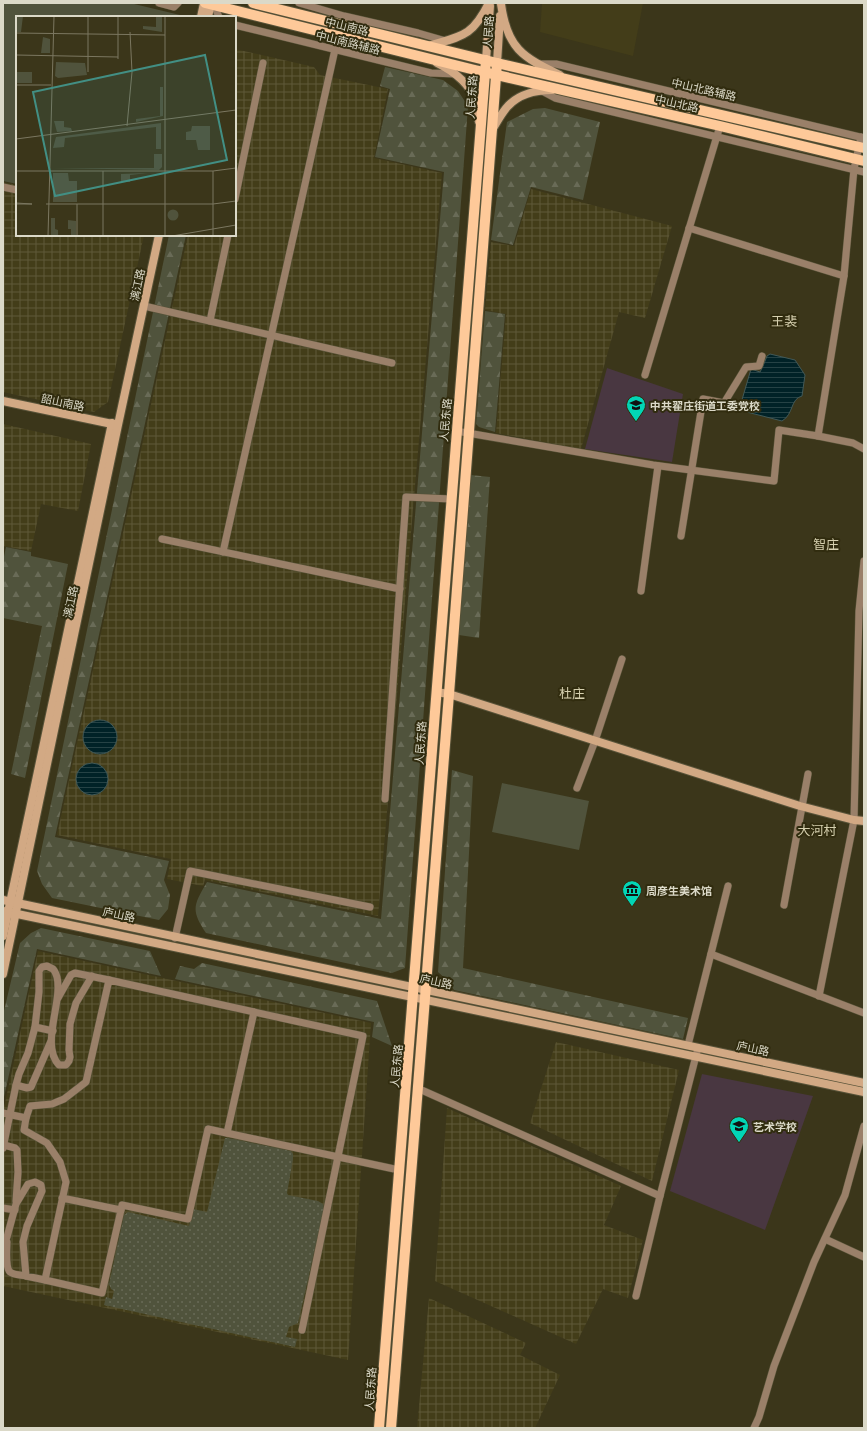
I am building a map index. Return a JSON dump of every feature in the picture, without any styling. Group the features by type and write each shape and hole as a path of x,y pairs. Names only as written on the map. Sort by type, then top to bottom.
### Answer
{"main road":[{"name":"中山南路","path":"253,3 342,20 428,46 486,60"},
{"path":"428,46 461,36 474,28 490,3"},
{"name":"人民路","path":"486,60 490,3"},
{"name":"中山南路","path":"209,4 485,72"},
{"path":"202,16 209,4"},
{"path":"208,16 209,4"},
{"path":"501,4 508,36 517,48 530,60 572,80"},
{"name":"人民路","path":"497,63 501,4"},
{"path":"338,36 342,20"},
{"path":"426,57 456,74 468,86 475,99 480,129"},
{"name":"中山北路","path":"486,60 572,80 862,142"},
{"name":"人民东路","path":"379,1428 486,60"},
{"name":"人民东路","path":"391,1428 497,63"},
{"name":"中山北路","path":"485,72 567,90 860,160"},
{"path":"491,132 508,106 519,97 540,90 567,90"},
{"name":"漓江路","path":"3,936 115,424 154,236"},
{"name":"漓江路","path":"115,424 144,306 159,236"},
{"name":"韶山南路","path":"3,401 115,424"},
{"path":"436,692 449,694 595,742 802,807 854,820 864,821"},
{"name":"庐山路","path":"11,902 176,938 413,993"},
{"name":"漓江路","path":"3,974 9,913"},
{"name":"庐山路","path":"9,913 173,947 688,1045 864,1083"},
{"path":"173,947 176,938"},
{"name":"庐山路","path":"425,995 696,1057 864,1092"}],"street":[{"path":"159,3 174,7 178,3"},
{"path":"299,3 342,20 418,32 446,41"},
{"path":"209,4 218,16"},
{"name":"中山南路辅路","path":"236,25 431,74 456,74"},
{"path":"223,552 338,36"},
{"path":"236,193 263,63"},
{"name":"中山北路辅路","path":"538,64 556,64 862,142"},
{"path":"540,90 555,98 864,172"},
{"path":"645,375 720,126"},
{"path":"818,436 844,276 854,169 860,160 862,142"},
{"path":"3,188 16,190"},
{"path":"689,228 844,276"},
{"path":"210,321 228,236"},
{"path":"144,306 392,363"},
{"path":"681,536 690,470 703,399 724,404 746,367 759,366 762,356"},
{"path":"456,431 658,466 774,481 780,430 853,443 864,449"},
{"path":"641,591 658,466"},
{"path":"386,799 406,497 451,499"},
{"path":"162,539 400,589"},
{"path":"819,996 854,820 859,611 864,561"},
{"path":"577,788 595,742 622,659"},
{"path":"784,905 808,774"},
{"path":"176,938 190,871 370,907"},
{"path":"688,1045 728,886"},
{"path":"711,954 864,1013"},
{"path":"3,1148 6,1114 19,1074 28,1053 35,1027 39,992 39,971 42,967 47,966 53,968 61,985"},
{"path":"92,976 76,1003 70,1024 68,1050 70,1057 69,1061 66,1065 59,1065 54,1057 52,1039 56,1002 61,985 75,973 92,976 363,1036 302,1330"},
{"path":"44,1280 66,1182 60,1162 47,1143 24,1130 26,1118 30,1106 52,1104 64,1099 86,1082 109,980"},
{"path":"227,1133 254,1012"},
{"path":"35,1027 53,1031"},
{"path":"16,1085 27,1088 31,1087 52,1039"},
{"path":"636,1296 698,1048"},
{"path":"45,1055 54,1057"},
{"path":"417,1088 660,1196"},
{"path":"6,1114 26,1118"},
{"path":"754,1428 777,1359 814,1262 844,1195 864,1126"},
{"path":"4,1145 17,1150 18,1184 15,1207 7,1238 5,1257 9,1271 11,1273 102,1293 122,1205 188,1219 208,1130 399,1170"},
{"path":"15,1207 28,1184 35,1182 41,1185 42,1191 27,1226 23,1242 26,1276"},
{"path":"18,1184 27,1186"},
{"path":"62,1198 121,1210"},
{"path":"3,1208 15,1207"},
{"path":"3,1247 7,1238"},
{"path":"825,1238 864,1257"}],"shaded area":[{"path":"542,3 643,3 633,56 540,32"},
{"path":"236,49 314,67 320,75 388,89 374,158 442,173 378,916 205,880 203,886 167,879 171,859 57,835 188,236 236,236"},
{"path":"3,182 16,185 16,236 144,236 108,402 94,412 3,392"},
{"path":"531,189 672,226 645,318 619,312 581,449 496,433 506,314 485,310 491,242 514,246"},
{"name":"中共翟庄街道工委党校","path":"607,368 683,394 672,462 585,449"},
{"path":"3,424 91,444 78,511 41,504 31,551 3,546"},
{"path":"38,951 371,1023 348,1360 3,1286 3,1112"},
{"path":"556,1042 679,1070 652,1181 530,1123"},
{"name":"艺术学校","path":"702,1074 813,1096 765,1230 670,1191"},
{"path":"447,1108 621,1186 604,1225 643,1240 628,1298 603,1289 576,1344 435,1281"},
{"path":"429,1298 526,1343 520,1355 560,1375 535,1428 417,1428"}],"green space":[{"path":"3,3 130,3 181,16 16,16 16,184 3,181"},
{"path":"385,67 443,80 458,91 468,106 405,968 392,973 206,933 196,913 199,897 207,882 381,919 444,172 375,157 390,89 380,86"},
{"path":"545,108 600,122 583,200 531,187 513,245 491,240 507,122 533,109"},
{"path":"169,236 186,236 55,837 169,861 164,880 170,895 168,909 159,920 52,898 42,884 37,871"},
{"path":"485,311 505,314 495,432 479,427 476,424"},
{"path":"471,475 490,477 479,638 459,635"},
{"path":"6,547 31,552 31,556 68,564 25,778 11,774 42,626 3,618 3,561"},
{"path":"452,770 473,776 463,968 688,1018 683,1039 454,990 448,981 438,972"},
{"path":"502,783 589,801 579,850 492,832"},
{"path":"41,928 150,951 161,976 37,949 3,1097 3,1015 20,943 31,933"},
{"path":"202,963 377,1001 392,1046 372,1037 374,1022 175,979 180,966 194,969"},
{"path":"225,1138 291,1151 293,1154 293,1159 287,1193 288,1195 318,1201 323,1204 324,1209 298,1323 289,1327 286,1337 297,1339 295,1347 104,1305 106,1297 112,1299 114,1291 111,1289 109,1284 124,1215 128,1212 189,1226 193,1209 207,1212"}],"water":[{"path":"770,354 795,360 805,375 802,396 796,400 786,418 782,421 739,410 751,369 760,372 767,356"},
{"path":"100,720 112,725 117,737 112,749 100,754 88,749 83,737 88,725"},
{"path":"89,763 95,763 105,770 108,779 107,785 101,792 95,795 89,795 79,788 76,782 76,776 83,766"}],"place":[{"name":"中共翟庄街道工委党校","path":"636,422"},
{"name":"周彦生美术馆","path":"632,907"},
{"name":"艺术学校","path":"739,1143"}],"district":[{"name":"王裴","path":"784,321"},
{"name":"智庄","path":"826,544"},
{"name":"杜庄","path":"572,693"},
{"name":"大河村","path":"817,830"}]}
